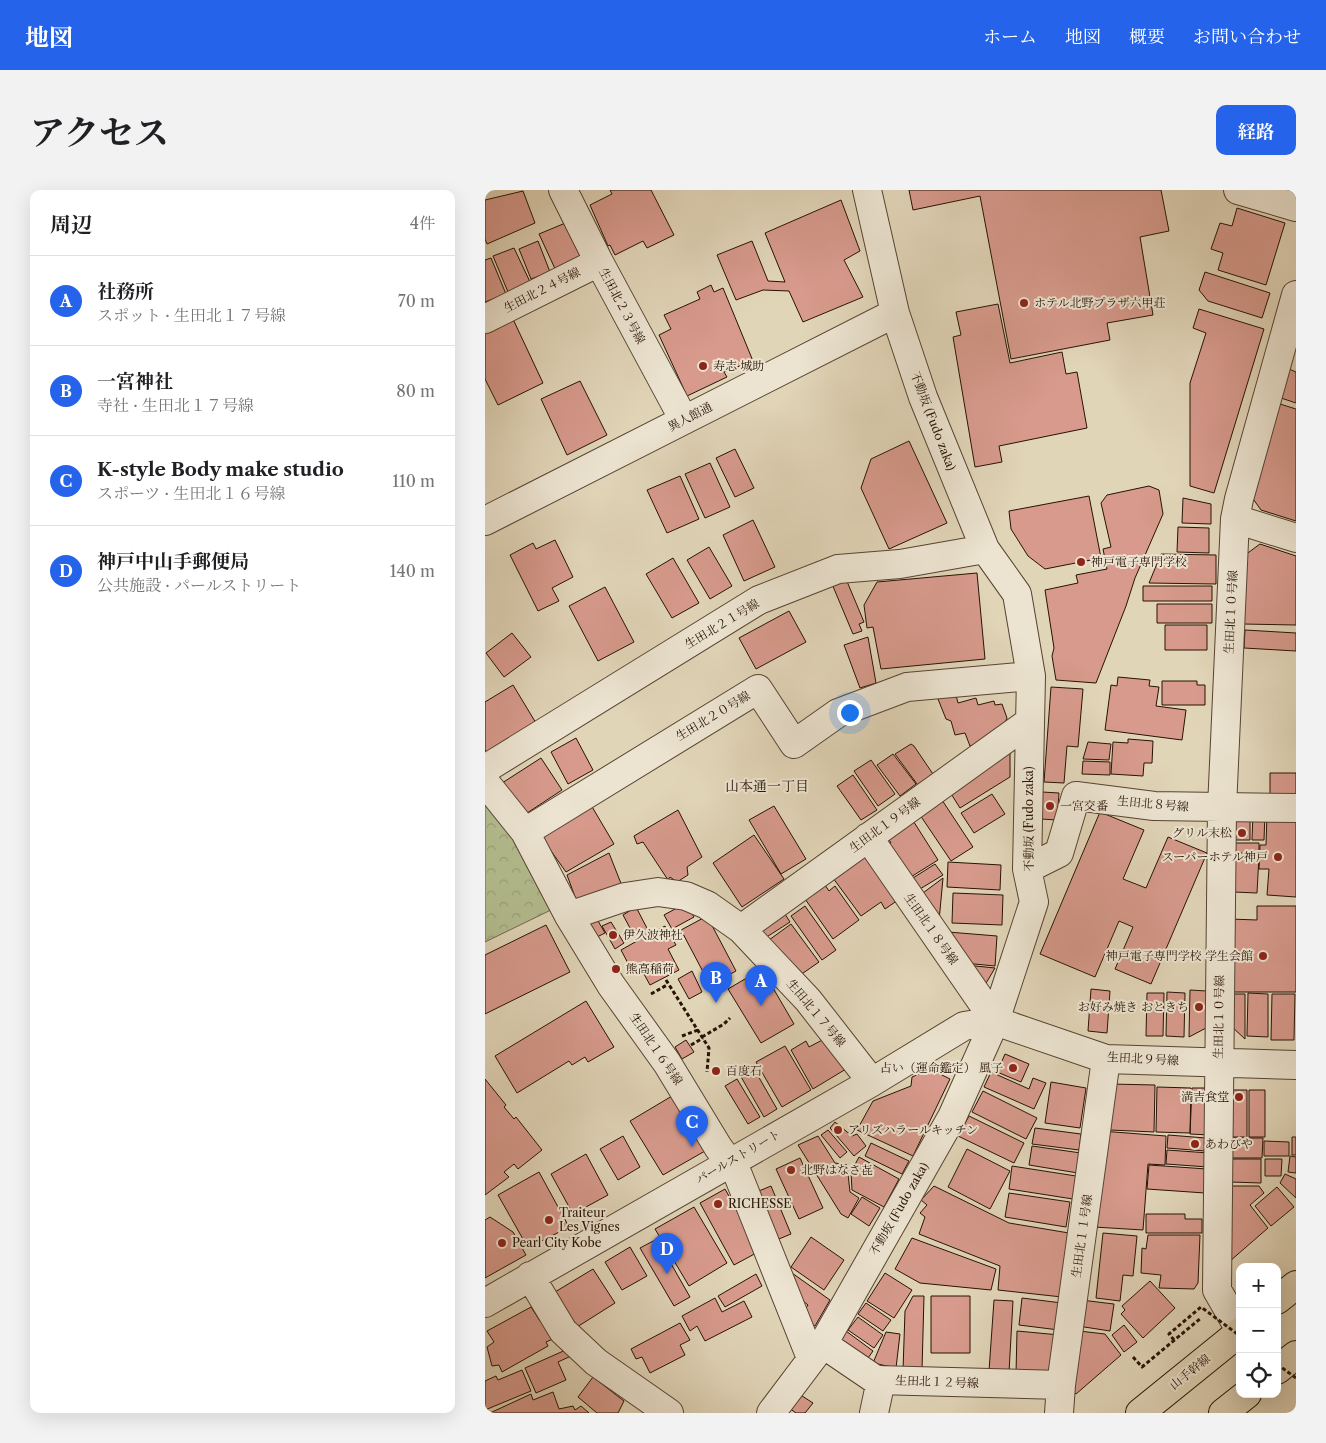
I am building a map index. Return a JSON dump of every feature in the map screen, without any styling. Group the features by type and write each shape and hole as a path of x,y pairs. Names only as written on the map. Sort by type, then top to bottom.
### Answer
{"main road":[{"path":"1281,1297 1296,1285"},
{"name":"山手幹線","path":"1140,1413 1236,1334"},
{"path":"1281,1367 1296,1354"},
{"path":"1223,1413 1242,1398"}],"street":[{"name":"生田北２３号線","path":"563,190 683,420"},
{"name":"不動坂 (Fudo zaka)","path":"771,1413 817,1351 952,1116 995,1021 1034,902 1027,869 1031,676 1017,594 985,549 923,397 895,314 867,190"},
{"path":"1237,190 1296,207"},
{"name":"生田北２４号線","path":"485,319 599,262"},
{"name":"生田北１０号線","path":"1236,1324 1217,1290 1221,808 1235,519 1296,294"},
{"name":"異人館通","path":"485,521 895,314"},
{"path":"1235,519 1296,538"},
{"name":"生田北２１号線","path":"485,769 759,600 838,568 900,564 985,549"},
{"name":"生田北２０号線","path":"525,832 758,689 794,744 838,713 907,688 1031,676"},
{"name":"生田北１９号線","path":"741,929 1029,722"},
{"name":"生田北１６号線","path":"485,782 525,832 569,916 611,985 667,1063 738,1175 817,1351"},
{"name":"生田北８号線","path":"1027,869 1059,853 1076,796 1154,806 1296,808"},
{"name":"生田北１８号線","path":"868,837 995,1021"},
{"name":"生田北１７号線","path":"569,916 625,897 658,892 686,896 707,905 741,929 808,1000 872,1082"},
{"name":"生田北９号線","path":"995,1021 1106,1059 1296,1065"},
{"name":"パールストリート","path":"485,1303 872,1082 964,1026 995,1021"},
{"name":"生田北１１号線","path":"1059,1413 1061,1385 1106,1059"},
{"path":"530,1276 563,1330 570,1337 596,1362 669,1413"},
{"name":"生田北１２号線","path":"817,1351 876,1380 1061,1385"},
{"path":"874,1413 881,1380"}],"path":[{"path":"666,980 709,1048 705,1078"},
{"path":"691,1045 724,1024 730,1018"},
{"path":"1174,1340 1169,1334 1201,1307 1236,1333"},
{"path":"1133,1357 1142,1367 1196,1323"},
{"path":"1281,1367 1296,1378"}],"green space":[{"path":"485,799 513,831 553,909 485,942"}],"building":[{"path":"610,190 651,190 674,235 647,248 643,241 615,255 610,245 608,246 590,205 612,194"},
{"path":"909,190 1161,190 1169,231 1140,237 1153,315 1107,323 1110,340 1011,359 980,196 913,210"},
{"path":"523,191 535,223 487,244 485,239 485,200"},
{"path":"841,200 860,251 844,260 863,297 803,322 789,291 763,290 736,300 717,255 752,241 768,281 785,282 765,233"},
{"path":"1237,208 1285,223 1266,285 1218,270 1223,253 1211,249 1220,223 1232,226"},
{"path":"575,219 593,257 557,273 539,234"},
{"path":"538,241 550,272 531,279 519,249"},
{"path":"514,248 531,284 508,292 493,256"},
{"path":"491,258 506,294 485,302 485,260"},
{"path":"1205,272 1270,293 1262,318 1208,301 1199,290"},
{"path":"711,285 714,292 723,288 753,361 724,372 727,377 687,396 659,335 671,329 664,315 700,299 697,292"},
{"path":"998,304 1010,363 1062,352 1066,374 1077,372 1087,428 999,446 1002,462 975,467 953,337 961,335 956,312"},
{"path":"1199,309 1264,329 1214,493 1190,486 1190,383 1206,333 1193,328"},
{"path":"512,317 543,383 498,405 485,379 485,330"},
{"path":"1289,369 1296,372 1296,403 1281,398"},
{"path":"580,381 607,435 567,455 541,399"},
{"path":"1280,404 1296,409 1296,521 1261,510 1251,496"},
{"path":"909,441 947,523 889,549 861,488 871,459"},
{"path":"735,449 754,488 735,497 716,458"},
{"path":"710,463 730,507 705,518 685,474"},
{"path":"680,476 699,519 667,533 647,490"},
{"path":"1149,486 1159,490 1163,514 1135,578 1096,683 1056,680 1052,656 1054,648 1045,590 1078,583 1076,575 1107,569 1103,549 1111,547 1101,503 1107,495"},
{"path":"1089,496 1101,558 1045,569 1028,556 1011,529 1009,511"},
{"path":"1183,498 1211,504 1211,524 1182,523"},
{"path":"753,520 775,567 744,581 723,535"},
{"path":"1178,527 1209,528 1209,553 1177,552"},
{"path":"555,540 573,577 552,588 559,601 538,611 510,555 533,543 536,549"},
{"path":"1260,544 1296,556 1296,625 1243,624 1245,555"},
{"path":"709,547 732,586 710,599 687,560"},
{"path":"1161,554 1216,555 1216,584 1149,583"},
{"path":"673,558 699,603 672,618 646,574"},
{"path":"977,573 985,659 881,669 873,627 867,628 864,605 877,582"},
{"path":"846,579 864,622 859,624 862,631 853,634 832,584"},
{"path":"1143,586 1212,586 1212,601 1143,601"},
{"path":"605,587 634,642 598,661 569,606"},
{"path":"1157,604 1212,604 1212,623 1157,623"},
{"path":"789,611 806,642 756,669 739,638"},
{"path":"1165,625 1207,625 1207,650 1165,650"},
{"path":"1245,630 1296,633 1296,651 1244,648"},
{"path":"512,633 531,657 504,677 486,653"},
{"path":"868,637 876,683 860,688 844,645"},
{"path":"1118,677 1150,680 1149,686 1159,687 1156,706 1186,710 1182,740 1105,730 1111,685 1117,686"},
{"path":"1162,681 1197,681 1197,685 1205,685 1205,705 1162,705"},
{"path":"513,685 539,728 490,757 485,750 485,702"},
{"path":"1051,687 1083,689 1078,747 1067,746 1064,783 1044,782"},
{"path":"955,691 958,703 976,698 978,705 994,701 995,705 1002,704 1007,718 1002,730 986,735 988,740 970,746 965,733 955,735 951,721 946,719 936,694"},
{"path":"576,738 593,770 568,784 551,752"},
{"path":"1128,739 1153,741 1152,763 1144,763 1143,776 1111,774 1113,742 1128,743"},
{"path":"1088,742 1111,744 1109,760 1083,759"},
{"path":"911,744 935,777 920,788 895,754"},
{"path":"1010,751 1010,777 960,808 948,789"},
{"path":"893,754 916,784 900,796 877,765"},
{"path":"541,758 562,790 521,817 499,785"},
{"path":"871,760 895,794 878,806 854,771"},
{"path":"1083,761 1110,762 1110,775 1082,774"},
{"path":"1270,773 1296,773 1296,802 1270,802"},
{"path":"853,775 877,810 861,820 837,786"},
{"name":"一宮交番","path":"1042,792 1059,793 1057,820 1041,819"},
{"path":"992,794 1005,814 974,833 961,813"},
{"path":"942,800 973,847 951,861 920,815"},
{"path":"591,805 614,844 566,872 539,834"},
{"path":"774,806 806,859 781,874 749,820"},
{"path":"678,810 702,857 687,867 688,875 677,882 670,877 668,880 643,842 637,844 634,836"},
{"path":"1100,812 1144,830 1123,879 1146,888 1168,837 1207,853 1151,984 1115,969 1133,927 1119,921 1095,977 1040,954"},
{"name":"グリル末松","path":"1245,813 1250,814 1250,840 1233,840 1233,826"},
{"path":"1253,813 1265,813 1264,840 1252,840"},
{"name":"スーパーホテル神戸","path":"1267,814 1296,815 1296,897 1267,895 1269,869 1259,869 1260,845 1266,845"},
{"path":"912,819 938,860 906,880 885,846 891,843 888,838"},
{"path":"754,835 784,879 742,907 713,863"},
{"path":"1233,843 1259,843 1259,853 1233,853"},
{"path":"609,853 624,891 578,905 567,875"},
{"path":"864,855 901,898 885,909 881,902 861,916 833,878"},
{"path":"1234,856 1259,856 1257,893 1234,892"},
{"path":"948,862 1001,865 1000,890 947,887"},
{"path":"935,864 943,875 920,889 913,878"},
{"path":"943,878 939,921 923,893"},
{"path":"823,882 829,891 835,886 859,920 833,939 803,896"},
{"path":"953,893 1003,895 1002,925 952,923"},
{"path":"686,903 694,917 672,929 664,915"},
{"path":"805,906 836,950 822,960 791,916"},
{"name":"神戸電子専門学校 学生会館","path":"1257,906 1296,906 1296,992 1230,992 1230,919 1257,920"},
{"path":"636,907 650,934 665,926 676,945 668,949 679,970 650,985 639,965 631,969 621,950 637,941 623,915"},
{"path":"781,908 790,922 762,940 753,927"},
{"path":"594,914 605,933 595,938 585,920"},
{"path":"707,916 736,971 710,985 681,930"},
{"name":"伊久波神社","path":"611,922 624,943 615,949 602,926"},
{"path":"791,924 819,962 796,978 769,940"},
{"path":"546,925 570,972 485,1014 485,955"},
{"path":"948,932 997,936 995,966 964,963"},
{"path":"966,965 995,968 982,990"},
{"path":"762,969 794,1024 761,1043 728,989"},
{"path":"692,971 702,992 689,999 678,979"},
{"path":"1091,989 1110,991 1107,1033 1088,1031"},
{"path":"1190,990 1207,991 1206,1028 1189,1037"},
{"path":"1167,992 1185,993 1184,1037 1166,1036"},
{"path":"1147,993 1164,993 1163,1036 1146,1036"},
{"path":"1248,993 1268,994 1268,1037 1247,1036"},
{"path":"1230,994 1245,994 1245,1039 1231,1026"},
{"path":"1272,994 1295,994 1294,1040 1271,1040"},
{"path":"586,1001 614,1047 588,1062 585,1057 572,1065 569,1061 517,1093 495,1056"},
{"path":"828,1037 846,1069 813,1089 791,1050 806,1041 809,1047"},
{"path":"686,1040 694,1052 682,1059 675,1047"},
{"path":"785,1046 811,1090 782,1107 756,1062"},
{"name":"占い（運命鑑定） 風子","path":"1005,1054 1029,1064 1021,1082 997,1072"},
{"path":"753,1067 777,1109 764,1117 740,1075"},
{"path":"930,1069 950,1079 913,1156 857,1130 873,1101 911,1086 912,1077"},
{"path":"991,1072 1029,1089 1033,1078 1046,1083 1034,1109 984,1087"},
{"path":"485,1079 506,1105 504,1107 514,1119 516,1117 542,1150 518,1169 514,1164 504,1172 509,1177 485,1195"},
{"path":"737,1079 760,1117 748,1124 725,1086"},
{"path":"1051,1082 1086,1088 1080,1128 1045,1123"},
{"path":"1111,1084 1155,1085 1154,1132 1110,1130"},
{"path":"1157,1087 1191,1088 1190,1133 1156,1132"},
{"path":"1192,1088 1211,1088 1210,1135 1190,1134"},
{"path":"1231,1090 1247,1090 1247,1137 1230,1137"},
{"path":"1249,1090 1265,1090 1265,1137 1249,1137"},
{"path":"983,1091 1037,1118 1026,1139 972,1112"},
{"path":"672,1096 705,1151 663,1175 630,1121"},
{"path":"969,1116 1024,1143 1014,1163 958,1136"},
{"path":"835,1122 852,1136 857,1134 866,1146 854,1156 830,1128"},
{"path":"1035,1128 1081,1134 1079,1150 1032,1144"},
{"path":"828,1130 847,1152 840,1158 821,1135"},
{"path":"1101,1131 1166,1136 1165,1165 1148,1164 1143,1230 1094,1227"},
{"path":"1168,1135 1206,1138 1205,1151 1167,1148"},
{"path":"623,1136 640,1167 618,1180 600,1149"},
{"path":"818,1136 835,1163 847,1165 850,1192 859,1198 848,1218 841,1214 798,1145"},
{"path":"1292,1137 1296,1137 1296,1155 1292,1155"},
{"path":"1229,1138 1263,1138 1262,1158 1229,1158"},
{"path":"1264,1141 1289,1142 1289,1156 1264,1156"},
{"path":"871,1143 909,1161 902,1174 865,1156"},
{"path":"1032,1146 1081,1153 1078,1173 1029,1165"},
{"path":"967,1149 1010,1171 990,1209 948,1187"},
{"path":"1167,1150 1209,1153 1208,1167 1166,1164"},
{"path":"586,1154 608,1195 573,1214 551,1174"},
{"path":"1290,1156 1296,1157 1296,1173 1288,1172"},
{"path":"859,1157 899,1179 884,1207 852,1190 851,1172"},
{"path":"800,1158 823,1208 799,1219 776,1169"},
{"path":"1231,1159 1261,1159 1261,1183 1231,1182"},
{"path":"1265,1159 1282,1159 1281,1176 1265,1176"},
{"path":"1149,1165 1207,1169 1205,1193 1147,1189"},
{"path":"1012,1166 1076,1176 1073,1199 1009,1189"},
{"path":"539,1172 569,1227 528,1248 498,1195"},
{"path":"1285,1174 1296,1179 1296,1198 1280,1183"},
{"path":"771,1186 791,1234 774,1241 754,1193"},
{"path":"934,1186 1009,1223 1069,1233 1062,1297 998,1290 1000,1266 919,1234 925,1217 920,1213 927,1205 921,1200"},
{"path":"1225,1186 1259,1186 1264,1193 1250,1205 1268,1228 1222,1268"},
{"path":"1277,1187 1294,1207 1271,1226 1255,1206"},
{"path":"725,1189 760,1251 734,1265 700,1203"},
{"path":"1009,1193 1070,1202 1066,1227 1005,1217"},
{"path":"862,1197 880,1208 869,1226 851,1214"},
{"path":"694,1207 727,1263 689,1286 655,1229"},
{"path":"1146,1214 1185,1214 1185,1219 1202,1219 1202,1233 1146,1233"},
{"name":"Pearl City Kobe","path":"490,1217 513,1232 526,1255 485,1278 485,1220"},
{"path":"1103,1233 1137,1236 1133,1276 1123,1275 1120,1301 1096,1298"},
{"path":"1148,1235 1200,1235 1198,1283 1194,1289 1159,1288 1161,1275 1141,1273 1142,1248 1146,1249"},
{"path":"811,1237 844,1260 824,1290 791,1267"},
{"path":"912,1238 996,1269 991,1290 920,1283 895,1269"},
{"path":"657,1239 690,1297 674,1306 640,1248"},
{"path":"630,1247 647,1276 622,1290 605,1262"},
{"path":"593,1269 615,1303 577,1327 555,1292"},
{"path":"792,1273 830,1300 815,1326 806,1322 803,1312 808,1305 797,1296 789,1278"},
{"path":"885,1273 912,1290 894,1318 867,1301"},
{"path":"756,1274 762,1286 725,1307 718,1296"},
{"path":"1150,1281 1175,1308 1143,1338 1121,1314 1125,1310 1122,1306"},
{"path":"913,1296 924,1296 922,1370 903,1370 905,1311"},
{"path":"931,1296 970,1296 970,1353 931,1353"},
{"path":"715,1298 722,1312 744,1301 752,1317 705,1341 697,1326 690,1331 682,1316"},
{"path":"1022,1298 1062,1303 1059,1330 1019,1325"},
{"path":"994,1300 1013,1301 1009,1372 989,1371"},
{"path":"1081,1300 1114,1304 1110,1331 1078,1326"},
{"path":"866,1303 891,1320 883,1331 858,1314"},
{"path":"531,1307 540,1321 545,1318 555,1338 546,1342 548,1346 502,1372 499,1365 492,1366 487,1347 494,1342 487,1331"},
{"path":"858,1317 883,1335 874,1348 848,1330"},
{"path":"680,1323 690,1340 680,1345 685,1355 650,1373 642,1357 636,1359 631,1349"},
{"path":"1124,1325 1137,1342 1124,1352 1112,1335"},
{"path":"846,1331 873,1351 863,1365 836,1345"},
{"path":"1017,1331 1060,1335 1053,1375 1016,1374"},
{"path":"1079,1331 1105,1334 1121,1355 1076,1394 1071,1390"},
{"path":"886,1332 900,1334 896,1368 873,1363"},
{"path":"568,1349 571,1356 558,1362 566,1380 536,1393 525,1368"},
{"path":"522,1370 531,1391 485,1410 485,1381 496,1376 498,1380"},
{"path":"593,1377 624,1401 618,1413 597,1413 578,1397"},
{"path":"553,1392 559,1409 573,1406 575,1410 581,1406 589,1413 490,1413 531,1394 533,1400"},
{"path":"799,1394 813,1403 805,1413 796,1413 789,1408"}],"place":[{"name":"ホテル北野プラザ六甲荘","path":"1024,303"},
{"name":"寿志 城助","path":"703,366"},
{"name":"神戸電子専門学校","path":"1081,562"},
{"name":"一宮交番","path":"1050,806"},
{"name":"グリル末松","path":"1242,833"},
{"name":"スーパーホテル神戸","path":"1278,857"},
{"name":"伊久波神社","path":"613,935"},
{"name":"神戸電子専門学校 学生会館","path":"1263,956"},
{"name":"熊高稲荷","path":"616,969"},
{"name":"一宮神社","path":"716,1003"},
{"name":"社務所","path":"761,1006"},
{"name":"お好み焼き おときち","path":"1199,1007"},
{"name":"占い（運命鑑定） 風子","path":"1013,1068"},
{"name":"百度石","path":"716,1071"},
{"name":"満吉食堂","path":"1239,1097"},
{"name":"アリズハラールキッチン","path":"838,1130"},
{"name":"あわびや","path":"1195,1144"},
{"name":"K-style Body make studio","path":"692,1147"},
{"name":"北野はなさ㐂","path":"791,1170"},
{"name":"RICHESSE","path":"718,1204"},
{"name":"Traiteur Les Vignes","path":"549,1220"},
{"name":"Pearl City Kobe","path":"502,1243"},
{"name":"神戸中山手郵便局","path":"667,1274"}],"district":[{"name":"山本通一丁目","path":"767,786"}]}
